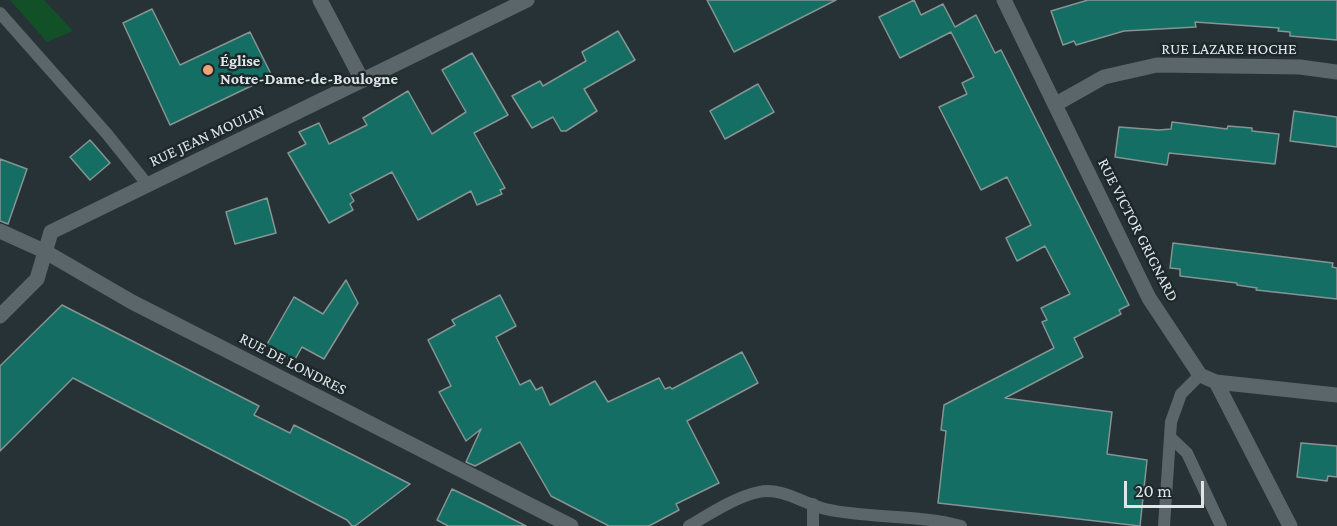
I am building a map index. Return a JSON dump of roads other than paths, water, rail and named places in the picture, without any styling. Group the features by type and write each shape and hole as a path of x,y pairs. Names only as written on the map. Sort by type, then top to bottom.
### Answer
{"street":[{"path":"320,0 362,80"},
{"name":"RUE JEAN MOULIN","path":"0,316 37,279 51,232 527,0"},
{"name":"RUE VICTOR GRIGNARD","path":"1004,0 1149,298 1200,375"},
{"name":"RUE LAZARE HOCHE","path":"1056,104 1104,77 1157,65 1300,67 1337,72"},
{"name":"RUE DE LONDRES","path":"0,231 44,251 143,307 572,526"},
{"path":"1200,375 1215,382 1337,395"},
{"path":"1215,382 1290,526"}],"lane":[{"path":"0,13 107,134 147,184"},
{"path":"1164,526 1171,422 1181,394 1200,375"},
{"path":"1170,437 1187,453 1221,526"},
{"path":"689,526 717,510 761,492 798,497 824,509 961,526"},
{"path":"813,504 813,526"}],"place":[{"name":"Église Notre-Dame-de-Boulogne","path":"208,70"}]}
